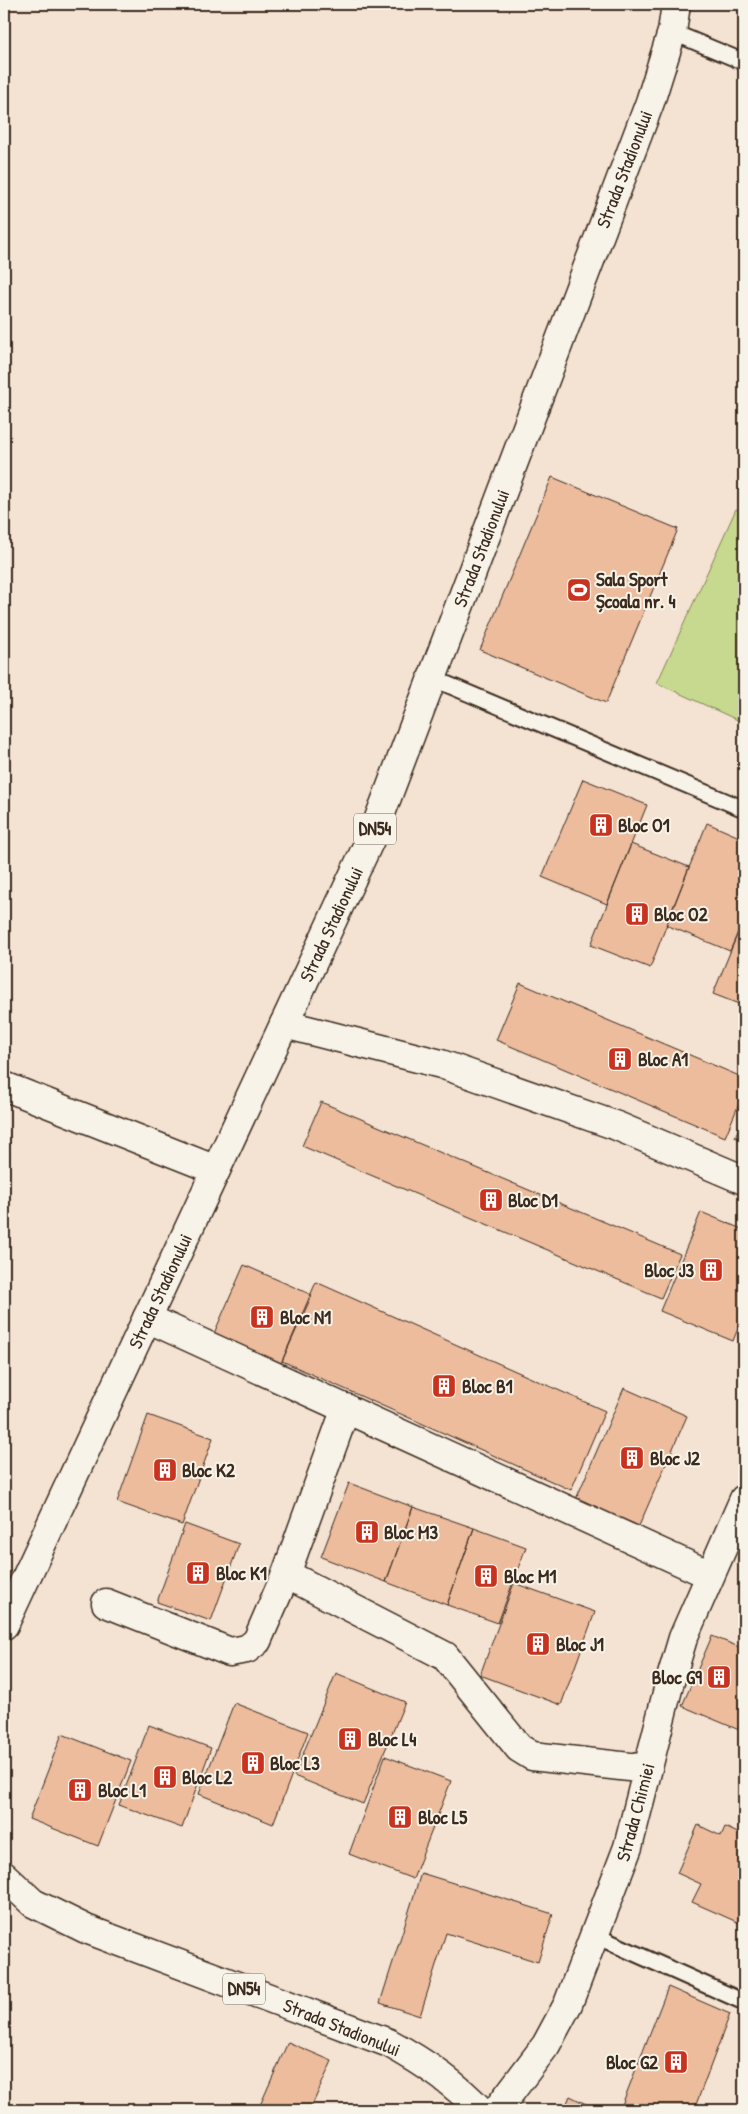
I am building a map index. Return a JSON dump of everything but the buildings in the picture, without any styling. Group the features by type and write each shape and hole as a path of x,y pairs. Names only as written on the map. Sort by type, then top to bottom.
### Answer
{"street":[{"name":"Strada Stadionului","path":"4,1625 375,829 650,102 672,32 676,4"},
{"path":"284,1024 441,1064 617,1126 744,1180"},
{"path":"4,1086 216,1170"},
{"path":"147,1318 710,1575"},
{"path":"106,1603 230,1652 247,1649 257,1641 286,1574 346,1408"},
{"name":"Strada Chimiei","path":"497,2110 546,2045 568,2004 596,1936 628,1846 683,1638 744,1500"},
{"path":"286,1574 445,1656 519,1748 532,1756 647,1769"},
{"name":"Strada Stadionului","path":"4,1876 33,1903 86,1929 389,2043 418,2059 453,2084 480,2110"}],"lane":[{"path":"672,32 744,62"},
{"path":"432,678 744,809"},
{"path":"596,1936 744,2002"}],"green space":[{"path":"736,509 744,513 744,723 657,683"}],"place":[{"name":"Sala Sport Școala nr. 4","path":"579,590"},
{"name":"Bloc O1","path":"601,825"},
{"name":"Bloc O2","path":"637,914"},
{"name":"Bloc A1","path":"620,1059"},
{"name":"Bloc D1","path":"491,1200"},
{"name":"Bloc J3","path":"711,1270"},
{"name":"Bloc N1","path":"262,1317"},
{"name":"Bloc B1","path":"444,1386"},
{"name":"Bloc J2","path":"632,1458"},
{"name":"Bloc K2","path":"165,1470"},
{"name":"Bloc M3","path":"367,1532"},
{"name":"Bloc K1","path":"198,1573"},
{"name":"Bloc M1","path":"486,1576"},
{"name":"Bloc J1","path":"538,1644"},
{"name":"Bloc G9","path":"719,1677"},
{"name":"Bloc L4","path":"350,1739"},
{"name":"Bloc L3","path":"253,1763"},
{"name":"Bloc L2","path":"165,1777"},
{"name":"Bloc L1","path":"80,1790"},
{"name":"Bloc L5","path":"400,1817"},
{"name":"Bloc G2","path":"676,2062"}]}
